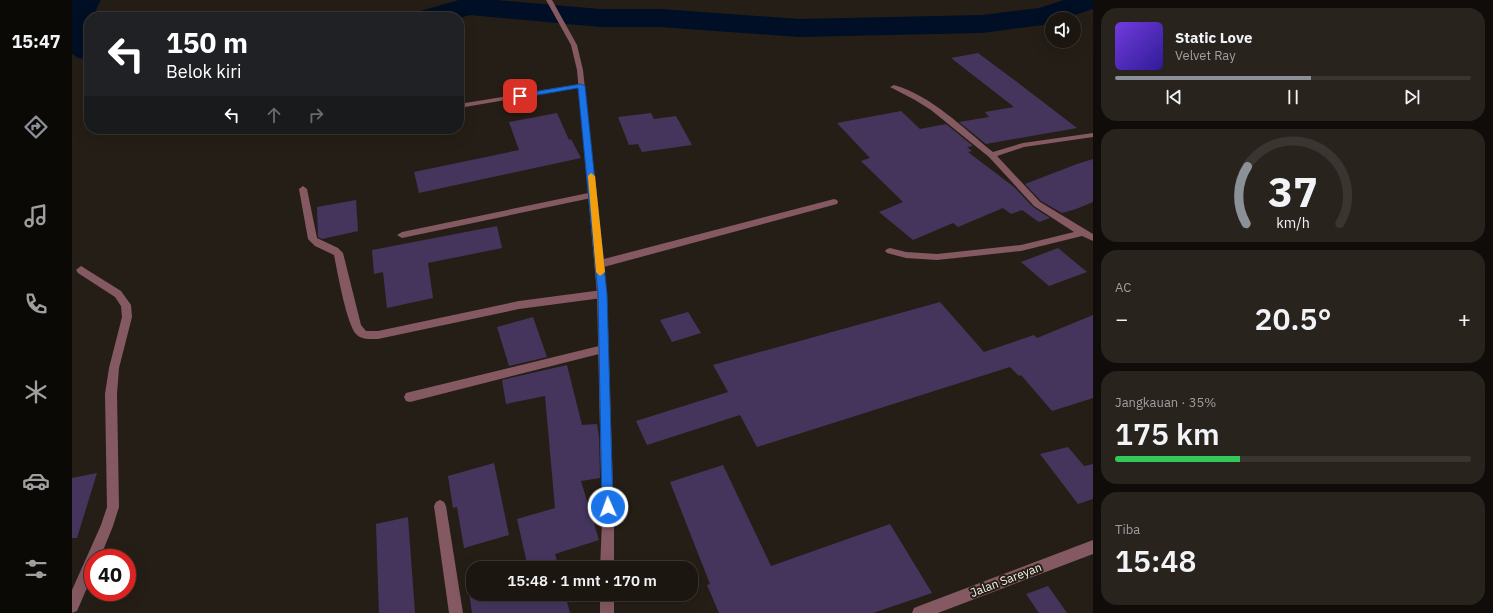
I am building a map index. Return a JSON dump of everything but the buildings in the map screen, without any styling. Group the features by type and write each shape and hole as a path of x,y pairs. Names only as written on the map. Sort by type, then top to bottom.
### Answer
{"street":[{"path":"549,0 574,45 581,86 593,195 602,294 608,522 607,561"},
{"path":"464,105 581,86"},
{"path":"894,87 918,98 934,108 992,155 1037,204 1093,238"},
{"path":"992,155 1024,145 1093,135"},
{"path":"303,190 313,239 318,244 332,248 338,253 356,327 360,333 366,335 378,335 519,305 602,294"},
{"path":"402,235 593,195"},
{"path":"600,264 834,202"},
{"path":"890,251 906,255 937,257 1021,248 1083,233"},
{"path":"72,606 107,526 113,507 111,394 114,368 127,317 126,305 118,294 82,270"},
{"path":"410,397 603,349"},
{"path":"440,506 456,613"},
{"name":"Jalan Sareyan","path":"919,613 1093,547"},
{"path":"607,601 607,613"}],"waterway":[{"path":"84,48 72,41 84,3 87,0"},
{"path":"448,12 469,6 600,18 660,18 799,28 982,24 1043,16 1093,0"}],"slow traffic":[{"path":"591,176 600,272"}],"route":[{"path":"520,96 581,86 602,294 608,507"}]}
